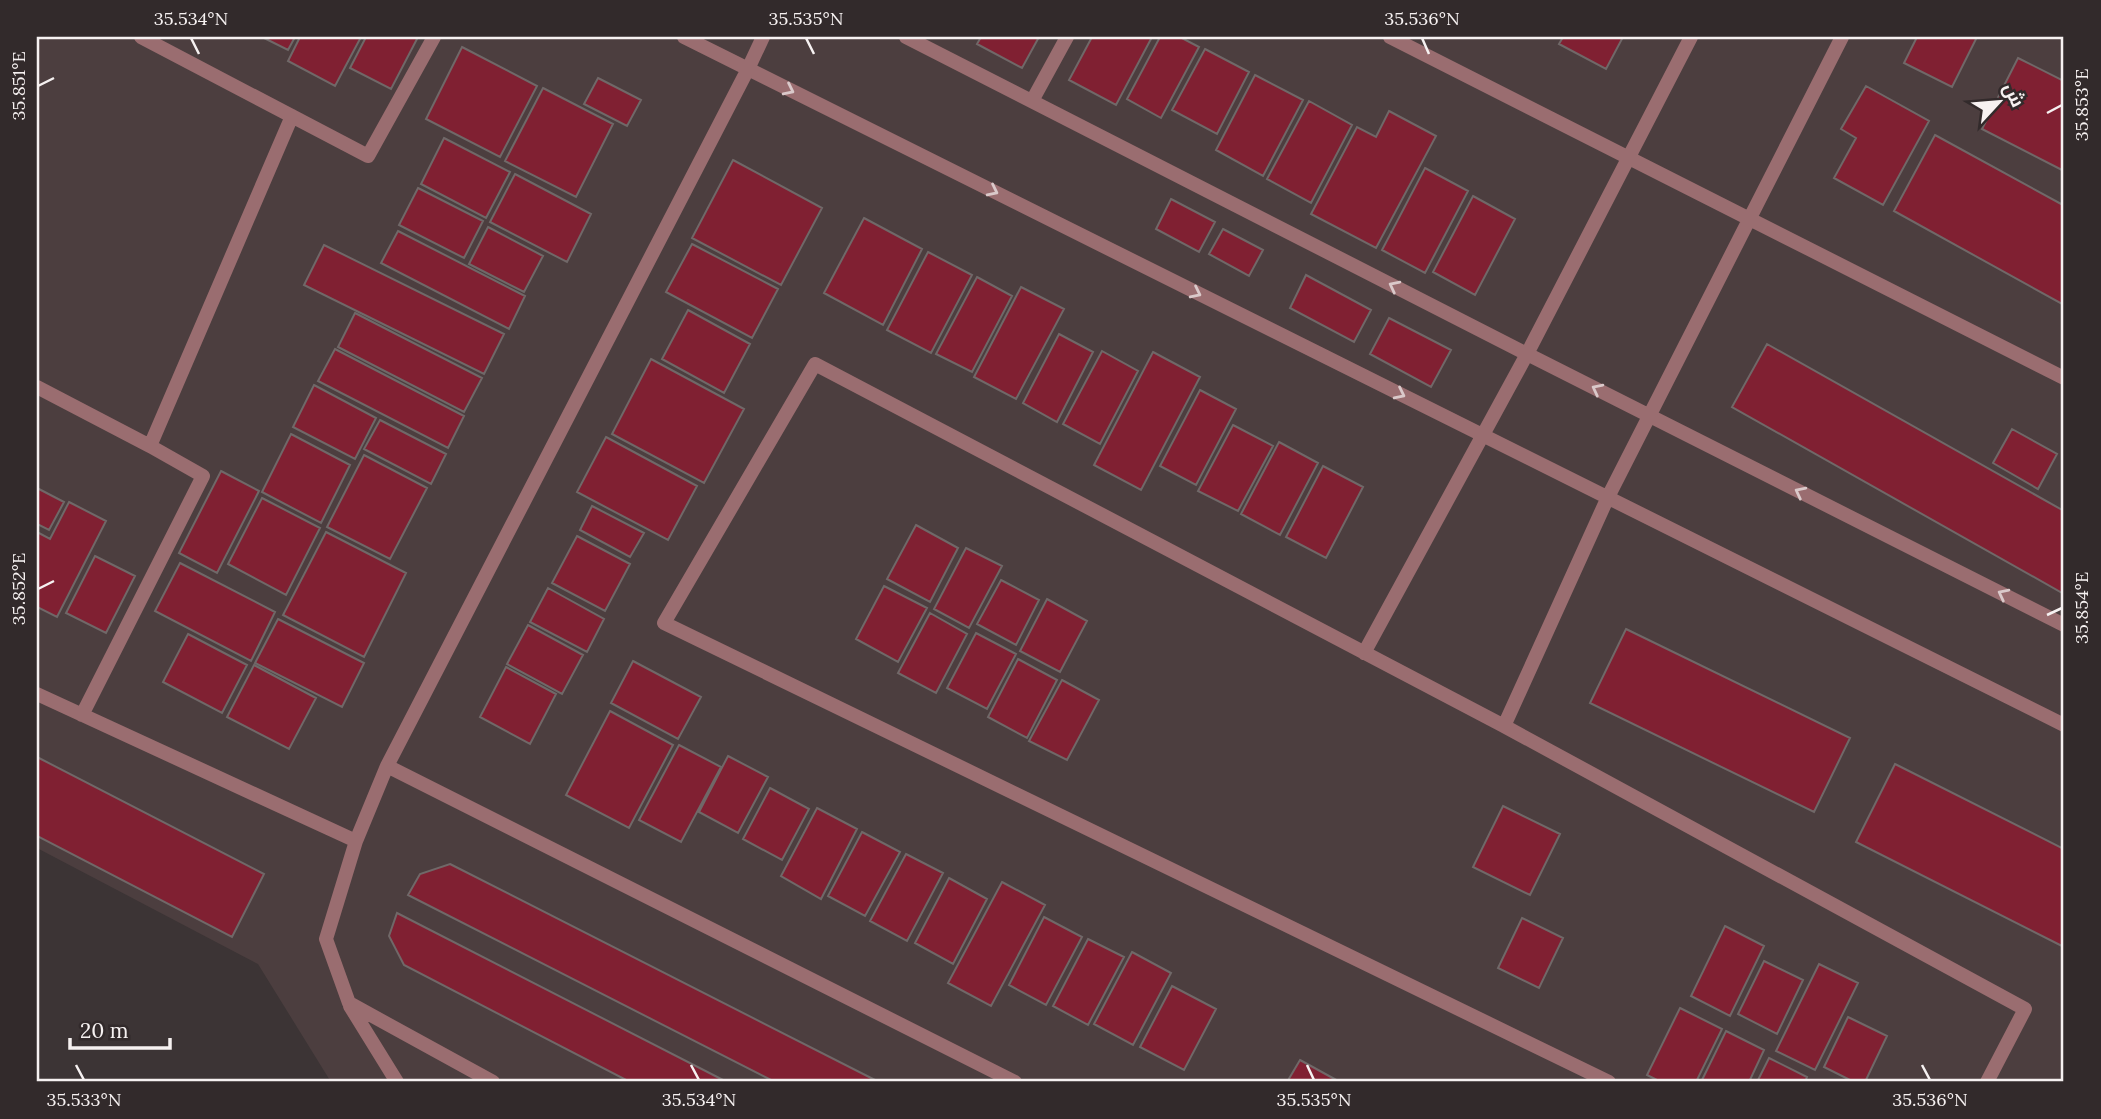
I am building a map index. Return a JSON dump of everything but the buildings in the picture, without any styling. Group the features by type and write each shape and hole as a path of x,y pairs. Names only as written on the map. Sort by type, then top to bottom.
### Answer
{"street":[{"path":"141,37 368,156 434,37"},
{"path":"684,37 2064,725"},
{"path":"397,1082 349,1003 326,939 356,841 387,766 748,69 762,37"},
{"path":"906,37 2064,625"},
{"path":"1032,101 1067,37"},
{"path":"1390,37 2064,378"},
{"path":"1364,653 1527,354 1692,37"},
{"path":"1504,726 1608,497 1842,37"},
{"path":"150,446 292,116"},
{"path":"1609,1082 1593,1079 664,623 815,364 1504,726 2025,1009 1987,1082"},
{"path":"37,387 203,476 82,715"},
{"path":"37,694 356,841"},
{"path":"387,766 1015,1082"},
{"path":"349,1003 493,1082"}],"shaded area":[{"path":"37,37 2064,37 2064,1082 331,1082 258,964 37,848"}]}
